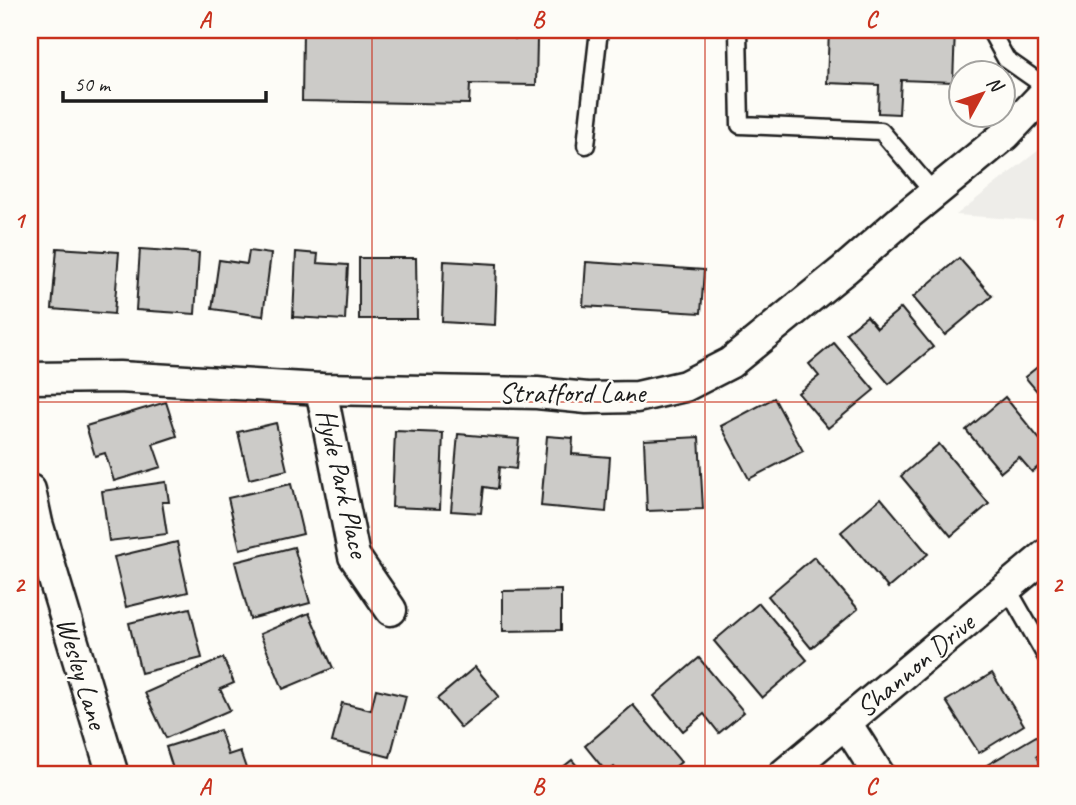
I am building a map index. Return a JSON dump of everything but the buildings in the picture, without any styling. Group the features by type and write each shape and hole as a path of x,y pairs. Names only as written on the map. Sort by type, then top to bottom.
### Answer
{"street":[{"name":"Stratford Lane","path":"30,377 119,377 321,389 537,393 600,398 637,397 685,386 730,363 1005,135 1043,95 1046,88"},
{"name":"Hyde Park Place","path":"321,389 354,556 391,610"},
{"name":"Wesley Lane","path":"30,490 41,537 113,775"},
{"name":"Shannon Drive","path":"783,775 1046,555"},
{"path":"846,723 879,775"}],"lane":[{"path":"586,145 599,30"},
{"path":"738,30 740,125 881,131 934,193"},
{"path":"990,30 1006,59 1046,88"},
{"path":"1005,590 1014,600 1046,656"}],"shaded area":[{"path":"1046,143 1046,221 956,215 1044,146"}]}
